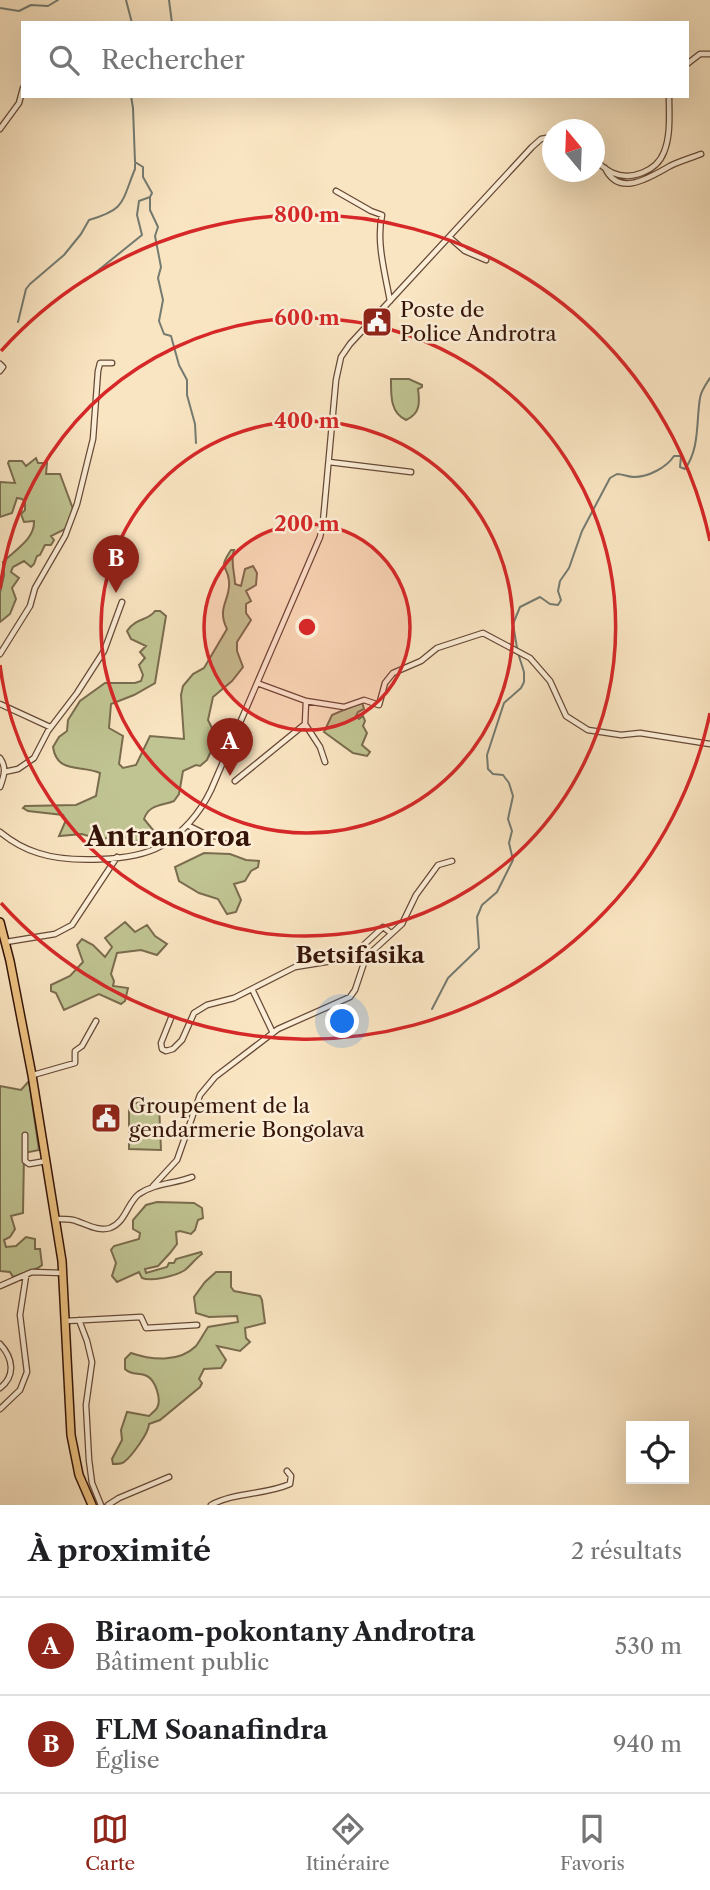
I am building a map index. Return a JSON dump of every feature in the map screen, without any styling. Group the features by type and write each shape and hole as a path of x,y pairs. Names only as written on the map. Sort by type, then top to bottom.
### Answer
{"main road":[{"path":"0,922 32,1076 55,1219 62,1273 71,1435 79,1475 92,1505"}],"street":[{"path":"689,62 700,54 710,54"},
{"path":"0,129 19,103 21,96"},
{"path":"605,168 614,173 630,175 643,173 656,165 664,155 667,144 669,98"},
{"path":"1,834 35,853 55,858 117,857 148,852 161,846 187,825 203,807 320,537 336,380 341,357 350,344 542,139"},
{"path":"605,169 608,175 626,185 639,183 673,164 701,154"},
{"path":"336,191 382,215 379,226 390,302"},
{"path":"449,237 465,251 486,260"},
{"path":"0,654 22,621 35,588 65,536 77,504 93,439 100,363 113,363"},
{"path":"0,364 3,367 0,371"},
{"path":"329,462 411,472"},
{"path":"4,772 18,769 34,758 50,727 78,693 104,651 122,601"},
{"path":"257,683 306,701 344,707 364,700 379,705 385,683 393,673 421,660 437,648 483,633 530,658 550,681 566,716 588,730 621,735 640,733 710,744"},
{"path":"306,701 305,724 320,747 325,762"},
{"path":"0,704 50,727"},
{"path":"235,781 305,724"},
{"path":"0,758 4,765 0,787"},
{"path":"187,825 207,835 226,838"},
{"path":"6,942 55,933 72,925 117,857"},
{"path":"55,1219 72,1219 102,1229 119,1222 133,1200 153,1186 177,1160 200,1095 208,1083 273,1033 308,1014 350,997 366,957 404,921 416,895 438,865 452,861"},
{"path":"171,1018 162,1043 162,1049 166,1051 173,1049 182,1040 194,1013 207,1005 234,998 295,967 353,955 383,926 391,933"},
{"path":"252,989 273,1033"},
{"path":"32,1076 75,1063 75,1051 82,1046 96,1021"},
{"path":"24,1135 25,1161 29,1164 46,1161"},
{"path":"153,1186 191,1177"},
{"path":"0,1286 32,1272 62,1273"},
{"path":"0,1409 20,1390 27,1372 20,1315 26,1276"},
{"path":"65,1321 141,1317 146,1328 197,1325"},
{"path":"79,1320 88,1341 92,1362 86,1405 89,1461 92,1483 101,1505"},
{"path":"0,1344 8,1357 12,1372 0,1388"},
{"path":"211,1505 290,1484 291,1476 287,1471"},
{"path":"108,1505 169,1478"}],"green space":[{"path":"391,379 409,379 422,385 418,389 419,403 411,418 406,420 394,408"},
{"path":"36,458 38,463 47,463 46,474 60,474 73,509 65,529 51,536 54,540 51,545 45,545 31,567 24,561 13,567 11,572 19,578 12,588 16,599 10,614 0,622 3,562 28,539 34,521 24,522 21,514 25,510 25,502 17,498 12,513 0,517 0,482 15,483 9,461 22,461 26,466"},
{"path":"231,550 234,550 235,584 241,586 245,569 253,566 257,573 256,585 246,591 251,601 246,604 246,613 251,620 237,642 237,651 243,667 232,681 213,697 208,720 214,732 213,747 207,760 200,766 183,771 179,794 174,801 156,806 146,814 144,819 153,830 144,838 134,842 119,834 101,840 82,834 59,836 66,820 63,815 23,808 76,805 96,796 100,773 65,765 55,756 53,747 67,731 68,720 80,701 105,683 141,681 143,675 139,665 145,658 140,652 146,646 131,639 127,631 155,611 166,616 155,683 111,704 109,728 123,736 119,764 123,768 136,765 150,736 184,739 181,695 183,686 193,674 204,668 227,629 223,609 229,581 224,565"},
{"path":"362,702 364,709 356,716 359,719 363,716 365,721 363,726 367,733 362,745 370,752 367,756 353,753 324,732 332,715"},
{"path":"204,853 230,854 259,861 258,867 251,871 245,881 234,884 241,900 236,912 227,914 218,899 199,893 179,881 175,867"},
{"path":"125,922 135,932 147,925 155,936 167,944 157,955 141,950 117,953 111,974 113,986 128,988 125,1001 121,1004 99,994 64,1010 56,993 51,991 51,985 70,976 83,962 77,945 82,939 105,957 112,947 105,938"},
{"path":"29,1081 39,1150 24,1153 23,1213 11,1216 15,1229 10,1237 4,1240 6,1247 16,1246 26,1237 35,1239 35,1249 40,1249 42,1265 13,1277 10,1272 0,1271 0,1086 21,1090"},
{"path":"153,1101 159,1104 161,1150 129,1149 129,1104"},
{"path":"157,1202 194,1203 202,1208 203,1218 198,1220 191,1234 176,1232 177,1244 158,1266 145,1269 146,1273 167,1267 176,1259 201,1252 202,1254 185,1270 176,1274 146,1279 142,1278 139,1272 117,1282 112,1276 116,1263 111,1250 114,1246 139,1239 140,1233 133,1229 133,1220 146,1205"},
{"path":"216,1272 231,1272 231,1287 234,1291 260,1296 265,1323 245,1328 246,1338 250,1342 240,1351 217,1346 226,1360 221,1368 204,1369 199,1379 202,1383 200,1387 160,1420 149,1424 143,1439 131,1455 123,1463 113,1464 112,1459 122,1440 121,1430 127,1412 149,1416 158,1404 153,1381 147,1376 125,1369 125,1359 131,1353 173,1358 196,1346 208,1327 238,1322 237,1316 209,1317 196,1313 194,1297"}],"waterway":[{"path":"0,8 19,11 31,5 48,6 58,0"},
{"path":"126,0 131,21"},
{"path":"169,0 172,21"},
{"path":"85,281 142,235 137,215 139,201 150,197 152,193 143,177 143,167 135,162 131,98"},
{"path":"18,322 26,289 64,255 89,220 110,212 121,203 135,164"},
{"path":"150,197 150,210 158,227 155,236 161,267 158,278 163,300 159,321 164,334 171,336 179,365 187,380 187,395 195,424 196,443"},
{"path":"517,648 513,624 520,607 540,597 550,604 558,605 561,600 558,591 560,581 569,568 582,531 610,478 617,474 634,477 651,474 674,456 681,456 680,467 685,469 695,444 701,395 710,378"},
{"path":"432,1009 448,978 479,948 477,917 482,905 497,892 513,860 509,843 512,831 508,819 513,796 503,775 493,774 488,769 487,755 504,703 524,682 518,653"}],"place":[{"name":"Poste de Police Androtra","path":"377,322"},
{"name":"FLM Soanafindra","path":"116,593"},
{"name":"Biraom-pokontany Androtra","path":"230,776"},
{"name":"Groupement de la gendarmerie Bongolava","path":"106,1118"}],"district":[{"name":"Antranoroa","path":"168,836"},
{"name":"Betsifasika","path":"360,955"}]}
